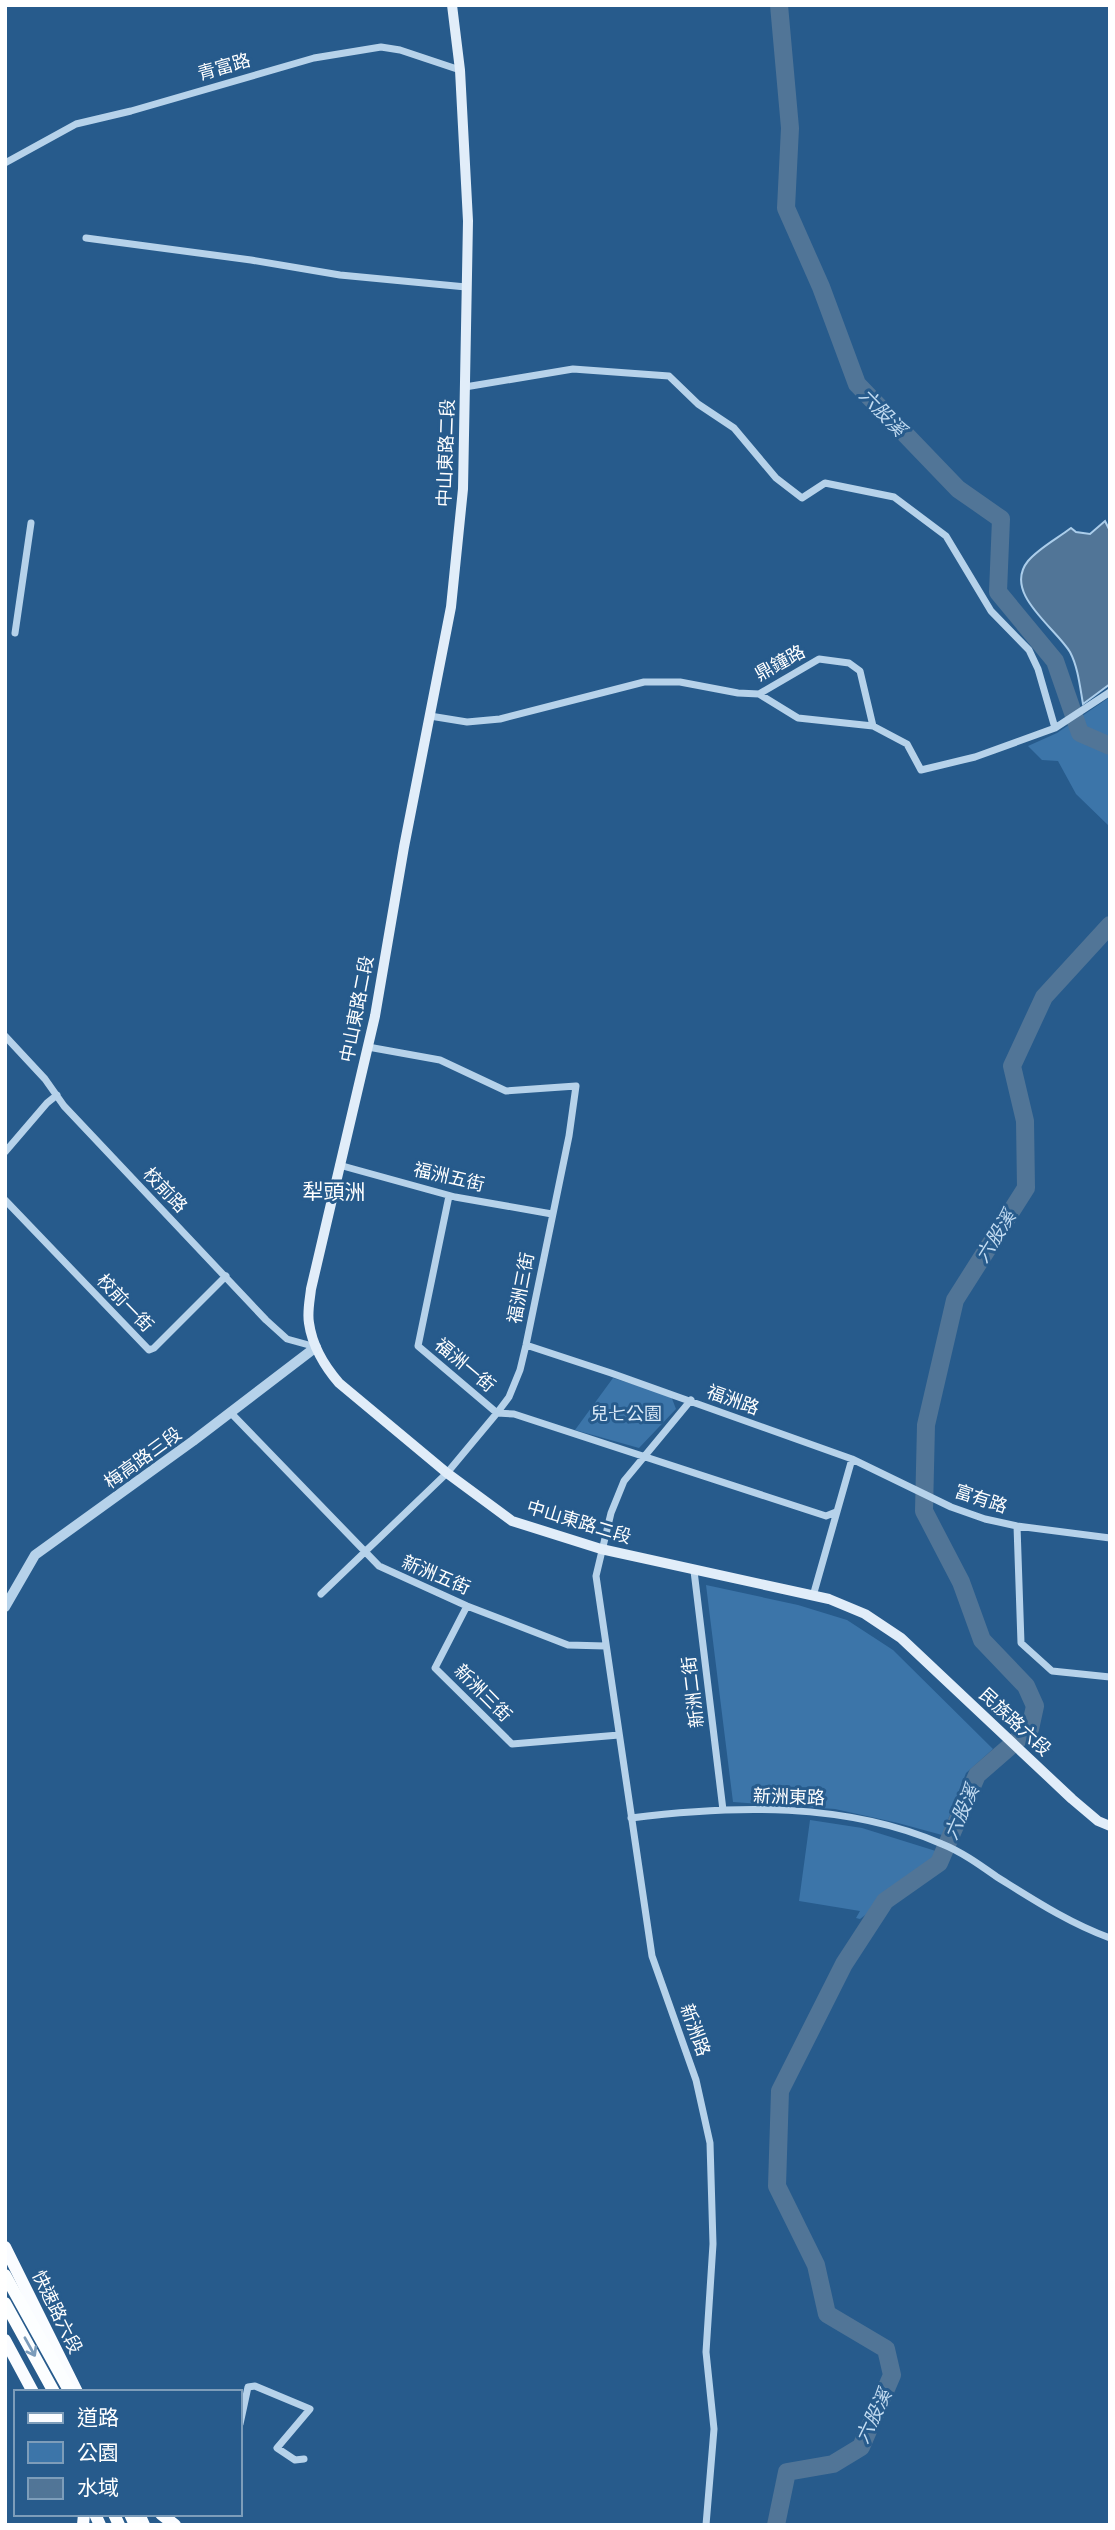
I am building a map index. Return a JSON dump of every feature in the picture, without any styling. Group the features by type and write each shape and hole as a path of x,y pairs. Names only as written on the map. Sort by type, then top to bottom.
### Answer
{"highway":[{"path":"5,2275 69,2390"},
{"path":"5,2303 53,2390"}],"main road":[{"name":"中山東路二段","path":"452,5 460,71 468,221 463,489 456,570 368,1047 311,1289 309,1323 326,1368 339,1383 447,1473 512,1521 601,1549 829,1599 865,1614 901,1638"},
{"name":"民族路六段","path":"901,1638 1072,1799 1098,1821 1110,1826"},
{"name":"快速路六段","path":"5,2247 77,2390"},
{"path":"5,2340 32,2390"}],"street":[{"name":"青富路","path":"5,163 76,124 131,111 314,58 381,47 400,50 460,71"},
{"path":"86,238 340,275 466,287"},
{"path":"466,387 573,369 669,376 698,404 734,428 776,478 802,498 825,483 894,497 946,536 991,611 1029,650 1038,669 1055,728"},
{"path":"15,633 31,523"},
{"name":"鼎鐘路","path":"430,716 467,722 500,719 644,682 680,682 758,694 819,659 849,663 860,671 873,726"},
{"path":"758,694 798,718 873,726 907,744 921,770 975,757 1055,728 1110,692"},
{"name":"校前路","path":"5,1036 64,1106 266,1320 287,1339 316,1347"},
{"name":"福洲三街","path":"321,1594 447,1473 509,1397 526,1345 569,1136 576,1086 506,1091 440,1060 368,1047"},
{"path":"5,1152 57,1095"},
{"name":"福洲五街","path":"340,1166 449,1196 552,1214"},
{"name":"福洲一街","path":"449,1196 418,1346 497,1413 514,1414 826,1516 836,1512"},
{"name":"校前一街","path":"5,1200 149,1350 226,1276"},
{"path":"526,1345 691,1401"},
{"name":"梅高路三段","path":"5,1607 36,1555 193,1441 316,1347"},
{"name":"福洲路","path":"601,1549 617,1495 631,1469 691,1401 852,1459"},
{"name":"新洲五街","path":"230,1412 365,1552 390,1573 568,1645 605,1646"},
{"path":"813,1596 852,1459"},
{"name":"富有路","path":"852,1459 951,1507 985,1519 1017,1526 1110,1538"},
{"path":"1017,1526 1021,1643 1052,1671 1110,1677"},
{"name":"新洲路","path":"601,1549 596,1576 652,1956 696,2080 710,2143 713,2244 706,2352 714,2429 706,2525"},
{"name":"新洲二街","path":"694,1570 723,1810"},
{"name":"新洲三街","path":"467,1606 435,1668 512,1744 619,1735"},
{"name":"新洲東路","path":"632,1818 723,1810 823,1812 882,1824 942,1843 1053,1912 1110,1938"},
{"path":"242,2414 248,2386 255,2386 310,2409 277,2448 295,2460 304,2459"}],"green space":[{"path":"1110,697 1110,827 1076,794 1058,761 1042,760 1028,746 1057,733"},
{"name":"兒七公園","path":"613,1378 671,1396 676,1409 639,1448 575,1430"},
{"path":"706,1585 798,1605 847,1620 893,1650 993,1749 966,1773 942,1835 835,1809 733,1802"},
{"path":"810,1820 862,1828 939,1852 928,1868 860,1919 856,1918 860,1911 799,1901"}],"water":[{"path":"1105,521 1110,531 1110,684 1083,704 1073,658 1026,598 1022,573 1032,556 1071,528 1076,532 1090,534"}],"waterway":[{"name":"六股溪","path":"779,5 790,128 786,208 821,287 857,384 958,489 1001,519 998,592 1055,661 1080,733 1110,746"},
{"name":"六股溪","path":"776,2525 787,2472 833,2464 861,2447 892,2375 886,2349 827,2314 816,2265 777,2186 780,2091 844,1964 885,1901 939,1863 977,1775 1030,1729 1035,1706 1026,1686 982,1640 961,1582 924,1511 926,1425 955,1300 1026,1188 1025,1121 1012,1066 1044,997 1110,925"}],"district":[{"name":"犁頭洲","path":"334,1192"}]}
